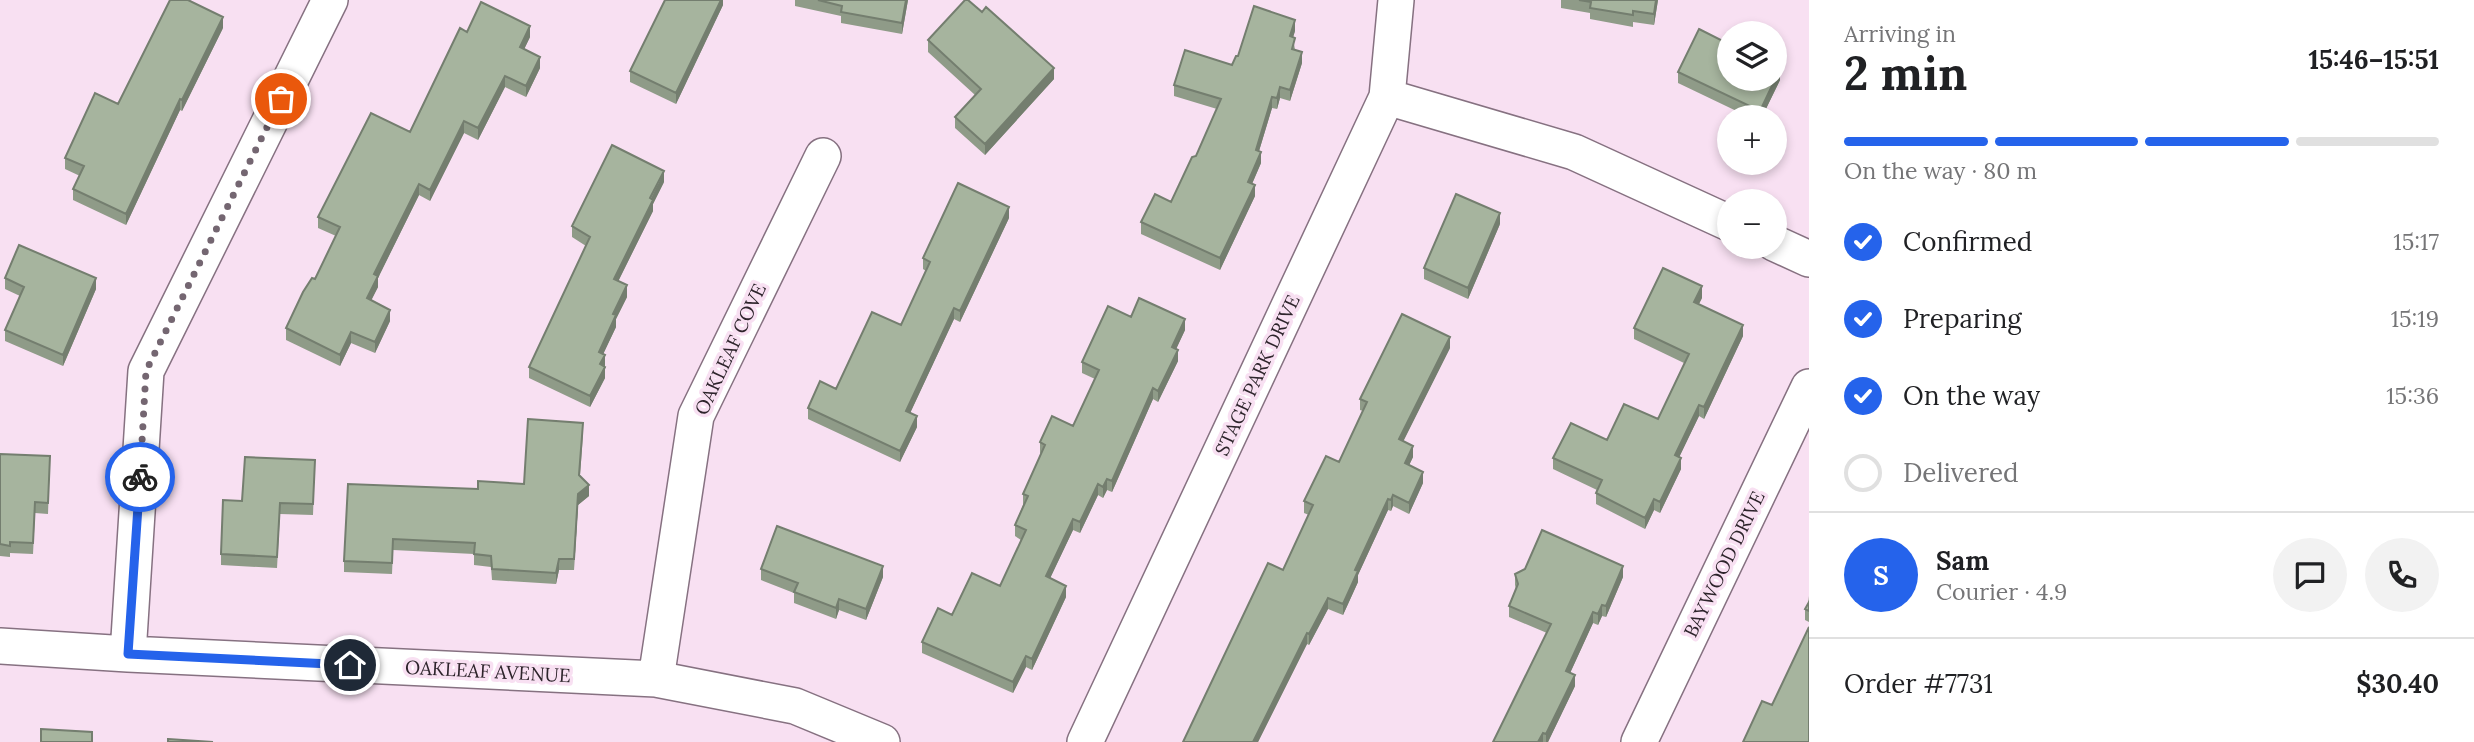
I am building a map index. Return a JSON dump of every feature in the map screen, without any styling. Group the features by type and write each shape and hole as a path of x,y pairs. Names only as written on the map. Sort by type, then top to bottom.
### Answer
{"street":[{"path":"128,654 146,371 330,0"},
{"name":"STAGE PARK DRIVE","path":"1084,742 1387,97 1396,0"},
{"path":"1387,97 1574,152 1717,218"},
{"name":"OAKLEAF COVE","path":"656,679 696,416 824,156"},
{"path":"1787,249 1809,259"},
{"name":"BAYWOOD DRIVE","path":"1639,742 1809,387"},
{"name":"OAKLEAF AVENUE","path":"0,646 656,679 795,706 883,742"}],"building":[{"path":"170,0 188,0 223,17 182,100 180,99 126,214 73,189 84,166 65,158 95,93 118,104"},
{"path":"665,0 721,0 676,93 630,71"},
{"path":"818,0 906,0 902,23 841,12 842,6"},
{"path":"965,0 982,12 986,7 1054,68 985,144 955,117 981,89 928,40"},
{"path":"1579,0 1656,0 1654,14 1633,11 1633,15 1590,8 1591,2"},
{"path":"481,2 530,26 520,47 540,57 526,86 505,76 478,128 464,121 430,190 419,184 374,274 378,276 367,298 390,310 375,342 351,332 340,355 286,328 303,292 312,278 315,279 340,227 318,217 371,113 410,132 460,28 467,32"},
{"path":"1254,6 1295,20 1290,36 1295,38 1292,49 1302,52 1290,90 1280,87 1277,98 1272,97 1256,150 1261,152 1248,182 1255,185 1220,258 1141,222 1155,194 1171,202 1192,157 1196,156 1221,99 1174,85 1185,50 1232,65 1238,56"},
{"path":"1699,29 1717,38 1717,91 1678,72"},
{"path":"1718,91 1770,91 1763,105 1747,105"},
{"path":"612,145 664,171 650,198 653,200 614,279 627,285 599,352 605,355 600,364 605,367 590,396 529,367 590,237 572,226"},
{"path":"958,183 1009,207 960,311 954,308 906,411 917,416 900,451 808,408 820,381 836,389 872,312 901,325 930,262 923,258"},
{"path":"1456,194 1500,213 1468,288 1424,268"},
{"path":"19,245 96,278 63,355 5,330 24,287 5,278"},
{"path":"1663,268 1702,286 1694,302 1743,325 1704,407 1699,405 1675,455 1681,458 1660,502 1654,499 1645,518 1596,493 1602,480 1553,458 1571,423 1607,440 1624,404 1658,419 1689,354 1634,328"},
{"path":"1139,298 1185,319 1172,347 1178,350 1158,391 1153,388 1112,481 1107,479 1103,487 1098,484 1080,522 1073,519 1046,576 1066,586 1032,659 1026,656 1013,682 922,642 938,608 952,615 972,573 1000,586 1026,530 1015,525 1028,496 1023,494 1045,445 1040,442 1052,416 1073,426 1099,370 1082,362 1108,306 1131,317"},
{"path":"1402,314 1450,337 1399,439 1413,446 1405,463 1423,472 1409,503 1393,495 1391,500 1388,499 1355,570 1358,571 1343,604 1328,598 1309,634 1307,633 1253,742 1183,742 1268,563 1283,570 1313,505 1304,501 1326,456 1339,462 1367,402 1360,399"},
{"path":"528,419 583,423 579,475 589,485 578,494 574,559 559,559 556,573 492,569 491,556 474,554 475,543 393,539 392,563 344,561 348,484 478,489 478,481 524,484"},
{"path":"0,454 50,456 48,503 35,502 33,543 10,542 10,546 0,544"},
{"path":"245,457 315,460 313,504 280,503 277,557 221,554 223,500 242,501"},
{"path":"777,526 883,566 866,609 839,599 836,608 794,592 798,583 761,569"},
{"path":"1542,530 1623,566 1606,606 1602,605 1598,614 1593,612 1566,671 1575,675 1546,734 1543,733 1538,742 1493,742 1551,624 1509,606 1518,584 1515,574 1525,569"},
{"path":"1809,627 1809,742 1743,742 1762,701 1772,705"},
{"path":"41,729 92,732 92,742 41,742"},
{"path":"168,739 213,742 168,742"}],"way so far":[{"path":"140,477 146,371 281,99"}],"route":[{"path":"140,477 128,654 350,665"}]}
